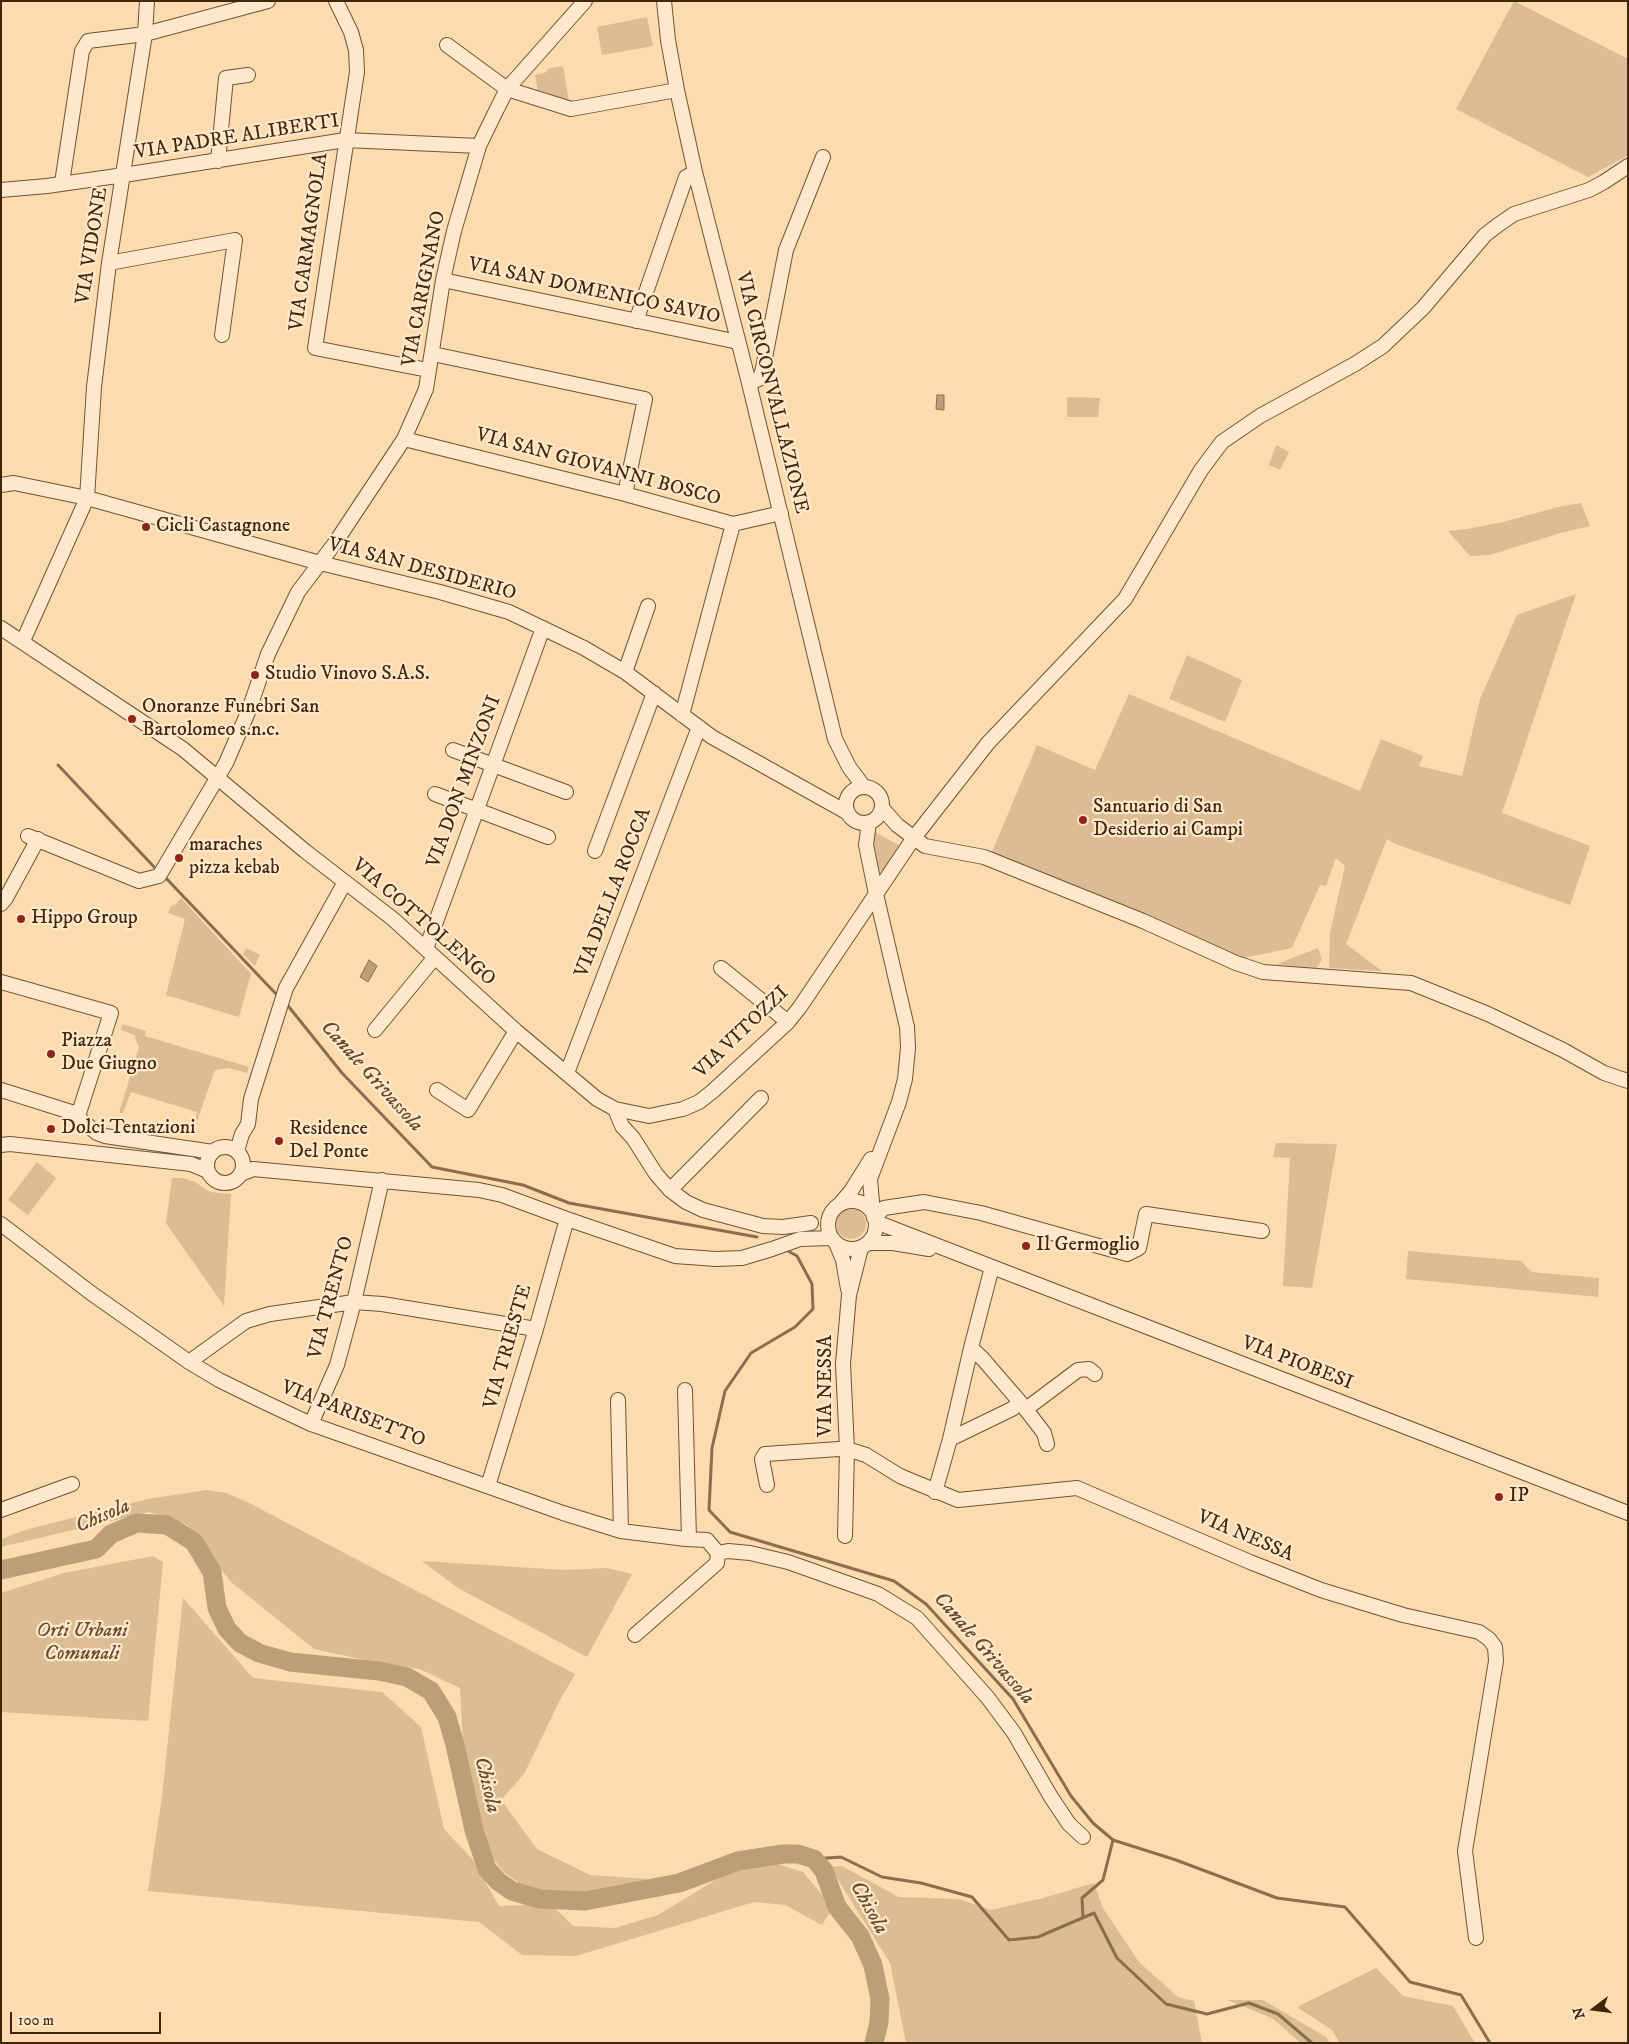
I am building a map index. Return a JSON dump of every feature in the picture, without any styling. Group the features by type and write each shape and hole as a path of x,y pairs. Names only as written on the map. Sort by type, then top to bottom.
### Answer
{"street":[{"name":"VIA VIDONE","path":"87,498 94,387 109,263 145,34 147,1"},
{"path":"62,183 82,51 88,41 145,34 268,1"},
{"name":"VIA CARMAGNOLA","path":"336,1 351,32 357,72 345,140 315,348 428,370"},
{"name":"VIA CARIGNANO","path":"3,899 33,837 139,881 160,874 226,763 245,718 268,654 298,592 335,543 404,439 426,389 428,370 433,354 443,280 454,232 479,146 507,89 586,1"},
{"name":"VIA CIRCONVALLAZIONE","path":"664,1 668,40 677,90 695,172 749,382 835,739 859,788"},
{"path":"447,45 507,89 571,110 677,90"},
{"path":"218,161 226,78 248,74"},
{"name":"VIA PADRE ALIBERTI","path":"1,190 124,175 345,140 479,146"},
{"path":"749,382 759,379 762,373 786,250 823,157"},
{"name":"VIA VITOZZI","path":"615,1109 649,1116 682,1109 698,1102 713,1091 788,1022 913,839 922,830 988,743 1125,599 1201,470 1222,442 1238,429 1355,364 1383,346 1423,308 1485,235 1514,214 1589,190 1628,166"},
{"path":"636,321 686,177 695,172"},
{"path":"109,263 235,240 222,335"},
{"name":"VIA SAN DOMENICO SAVIO","path":"443,280 738,342"},
{"path":"433,354 645,399 625,494"},
{"name":"VIA SAN GIOVANNI BOSCO","path":"404,439 625,494 733,524 781,513"},
{"name":"VIA SAN DESIDERIO","path":"1,484 14,483 87,498 320,563 440,592 509,612 584,648 626,672 712,737 843,807"},
{"path":"24,641 87,498"},
{"path":"682,715 733,524"},
{"path":"626,672 648,606"},
{"name":"VIA COTTOLENGO","path":"1,628 24,641 183,750 344,882 393,919 516,1031 597,1099 615,1109"},
{"name":"VIA DON MINZONI","path":"375,1030 430,953 476,810 543,628"},
{"path":"594,851 654,693"},
{"name":"VIA DELLA ROCCA","path":"567,1073 699,727"},
{"path":"453,750 566,792"},
{"path":"897,826 867,822 843,807 847,798 859,788 874,790 878,793 882,802 882,808 897,826 925,846 984,857 1143,922 1236,963 1263,972 1411,983 1488,1014 1563,1050 1604,1073 1628,1081"},
{"path":"435,794 548,837"},
{"path":"1,1145 10,1144 191,1164 209,1160 220,1147 240,1161 382,1180 486,1191 675,1256 716,1259 742,1258 800,1239 833,1241 848,1249 864,1245 873,1237 875,1218 870,1180 899,1102 905,1078 908,1048 907,1027 866,845 867,822 882,808"},
{"path":"209,1160 215,1180 226,1183 232,1182 240,1161 242,1134 248,1124 251,1099 282,999 344,882"},
{"path":"721,968 788,1022"},
{"path":"1,982 111,1013 78,1116"},
{"path":"437,1090 468,1110 516,1031"},
{"path":"1,1090 71,1112 97,1133 104,1136 209,1160"},
{"path":"670,1190 761,1098"},
{"path":"615,1109 622,1126 633,1138 656,1174 670,1190 686,1202 703,1210 763,1226 783,1227 810,1223"},
{"path":"849,1294 843,1260 833,1241 828,1223 837,1207 882,1145"},
{"name":"VIA TRENTO","path":"311,1424 337,1365 354,1302 382,1180"},
{"path":"716,1259 769,1242 810,1223 848,1201 863,1204 875,1218"},
{"path":"875,1218 884,1208 924,1202 982,1213 1127,1254 1139,1248 1146,1214 1262,1231"},
{"name":"VIA PIOBESI","path":"875,1218 952,1252 1628,1512"},
{"name":"VIA TRIESTE","path":"488,1486 567,1219"},
{"name":"VIA PARISETTO","path":"1,1224 90,1293 189,1362 237,1389 311,1424 622,1531 707,1540 718,1558"},
{"name":"VIA PIOBESI","path":"864,1245 893,1243 952,1252"},
{"path":"849,1294 864,1245"},
{"path":"935,1492 950,1439 970,1348 992,1267"},
{"name":"VIA NESSA","path":"849,1294 843,1371 847,1449 866,1455 900,1476 958,1500 1077,1488 1250,1562 1321,1590 1403,1616 1479,1632 1490,1639 1495,1647 1496,1661 1466,1851 1476,1938"},
{"path":"189,1362 246,1321 270,1314 354,1302 382,1304 536,1329"},
{"path":"970,1348 982,1358 1023,1406 1044,1433 1046,1444"},
{"path":"950,1439 1012,1409 1023,1406 1078,1370 1089,1369 1096,1374"},
{"path":"685,1390 689,1539"},
{"path":"618,1400 622,1531"},
{"path":"767,1485 762,1460 765,1454 847,1449 845,1536"},
{"path":"1,1510 72,1484"},
{"path":"635,1635 718,1558 728,1551 750,1553 788,1562 878,1594 917,1618 988,1698 1014,1733 1069,1824 1084,1837"}],"green space":[{"path":"1514,1 1628,59 1628,155 1588,177 1456,109"},
{"path":"647,17 653,46 602,55 597,27"},
{"path":"563,66 569,101 538,92 535,75 547,72 547,69"},
{"path":"1067,397 1100,398 1098,417 1067,417"},
{"path":"1276,445 1289,452 1280,470 1269,465"},
{"path":"1581,503 1590,526 1557,534 1490,555 1470,556 1448,531 1503,522 1558,507"},
{"path":"1576,594 1502,813 1590,846 1570,905 1395,844 1387,839 1346,944 1382,971 1329,968 1330,933 1345,866 1336,858 1326,886 1320,885 1292,948 1238,959 991,854 1037,745 1095,770 1129,694 1360,791 1381,739 1423,756 1419,766 1462,776 1480,699 1517,615"},
{"path":"1187,655 1242,680 1225,722 1169,699"},
{"path":"869,829 899,845 883,870 877,872"},
{"path":"181,898 251,974 239,1017 166,995 185,919 168,913 171,906 176,904"},
{"path":"246,948 260,955 255,966 243,954"},
{"path":"1318,948 1322,960 1315,970 1277,964"},
{"path":"122,1024 146,1031 145,1036 249,1067 247,1073 229,1068 215,1070 194,1126 197,1112 131,1092 123,1113 119,1113 139,1047 134,1035 121,1030"},
{"path":"1276,1143 1337,1144 1312,1288 1283,1286 1290,1158 1273,1157"},
{"path":"37,1162 56,1178 28,1215 8,1200"},
{"path":"172,1178 183,1178 195,1182 210,1192 231,1194 224,1306 166,1223"},
{"path":"851,1209 857,1210 865,1218 865,1230 857,1238 851,1239 845,1238 837,1230 836,1224 837,1218 845,1210"},
{"path":"1408,1251 1521,1261 1531,1272 1599,1278 1598,1297 1406,1279"},
{"path":"206,1490 227,1493 251,1504 575,1674 560,1700 524,1774 501,1800 537,1849 590,1875 649,1879 619,1893 581,1896 554,1894 524,1887 503,1871 485,1848 476,1827 475,1806 465,1779 460,1688 419,1669 314,1649 231,1582 187,1525 149,1512 1,1547 1,1539 29,1529 148,1499"},
{"name":"Orti Urbani Comunali","path":"153,1556 163,1562 148,1721 1,1712 1,1593 64,1573"},
{"path":"422,1561 564,1570 607,1568 632,1574 587,1657 458,1588"},
{"path":"183,1598 253,1678 382,1692 421,1727 444,1829 473,1860 499,1906 526,1905 557,1910 573,1926 615,1928 658,1915 727,1873 768,1861 803,1872 833,1908 822,1925 785,1905 754,1902 576,1956 522,1955 479,1922 148,1891 162,1796"},
{"path":"842,1866 899,1897 959,1899 991,1910 1043,1898 1094,1883 1103,1908 1139,1962 1178,1997 1194,2001 1202,2043 906,2043 890,1963 830,1867"},
{"path":"1376,1968 1403,1996 1453,2006 1475,2043 1340,2043 1332,2030 1297,2007"},
{"path":"1227,2000 1263,2000 1326,2037 1330,2043 1301,2043 1272,2018"}],"shaded area":[{"path":"937,395 944,395 944,410 936,409"},
{"path":"369,960 377,966 368,982 360,977"}],"waterway":[{"name":"Canale Grivassola","path":"58,765 157,870"},
{"name":"Canale Grivassola","path":"164,876 278,996"},
{"name":"Canale Grivassola","path":"285,1002 342,1073 432,1167 523,1185 569,1203 757,1237"},
{"name":"Canale Grivassola","path":"788,1251 797,1256 812,1284 813,1309 795,1327 751,1353 725,1391 712,1448 709,1510 730,1532 894,1581 926,1604 1013,1699 1071,1796 1093,1823 1113,1840 1176,1860 1277,1898 1345,1907 1410,1982 1461,1995 1490,2043"},
{"name":"Chisola","path":"1,1570 96,1549 111,1534 137,1523 167,1525 194,1542 212,1572 217,1608 227,1629 240,1643 259,1653 290,1662 379,1671 407,1677 431,1691 447,1717 474,1830 487,1869 498,1881 512,1891 540,1899 585,1901 679,1883 738,1861 783,1854 798,1854 814,1859 824,1871 837,1907 860,1936 873,1965 880,1999 879,2022 874,2043"},
{"path":"1083,1918 1082,1898 1103,1880 1113,1840"},
{"path":"814,1859 841,1857 882,1877 921,1883 972,1897 1009,1940 1038,1937 1094,1913 1117,1958 1166,2004 1207,2014 1249,2003 1278,2014 1312,2043"}],"place":[{"name":"Cicli Castagnone","path":"146,527"},
{"name":"Studio Vinovo S.A.S.","path":"255,675"},
{"name":"Onoranze Funebri San Bartolomeo s.n.c.","path":"132,719"},
{"name":"Santuario di San Desiderio ai Campi","path":"1083,820"},
{"name":"maraches pizza kebab","path":"179,858"},
{"name":"Hippo Group","path":"21,919"},
{"name":"Piazza Due Giugno","path":"51,1054"},
{"name":"Dolci Tentazioni","path":"51,1129"},
{"name":"Residence Del Ponte","path":"279,1141"},
{"name":"Il Germoglio","path":"1026,1246"},
{"name":"IP","path":"1499,1497"}]}
